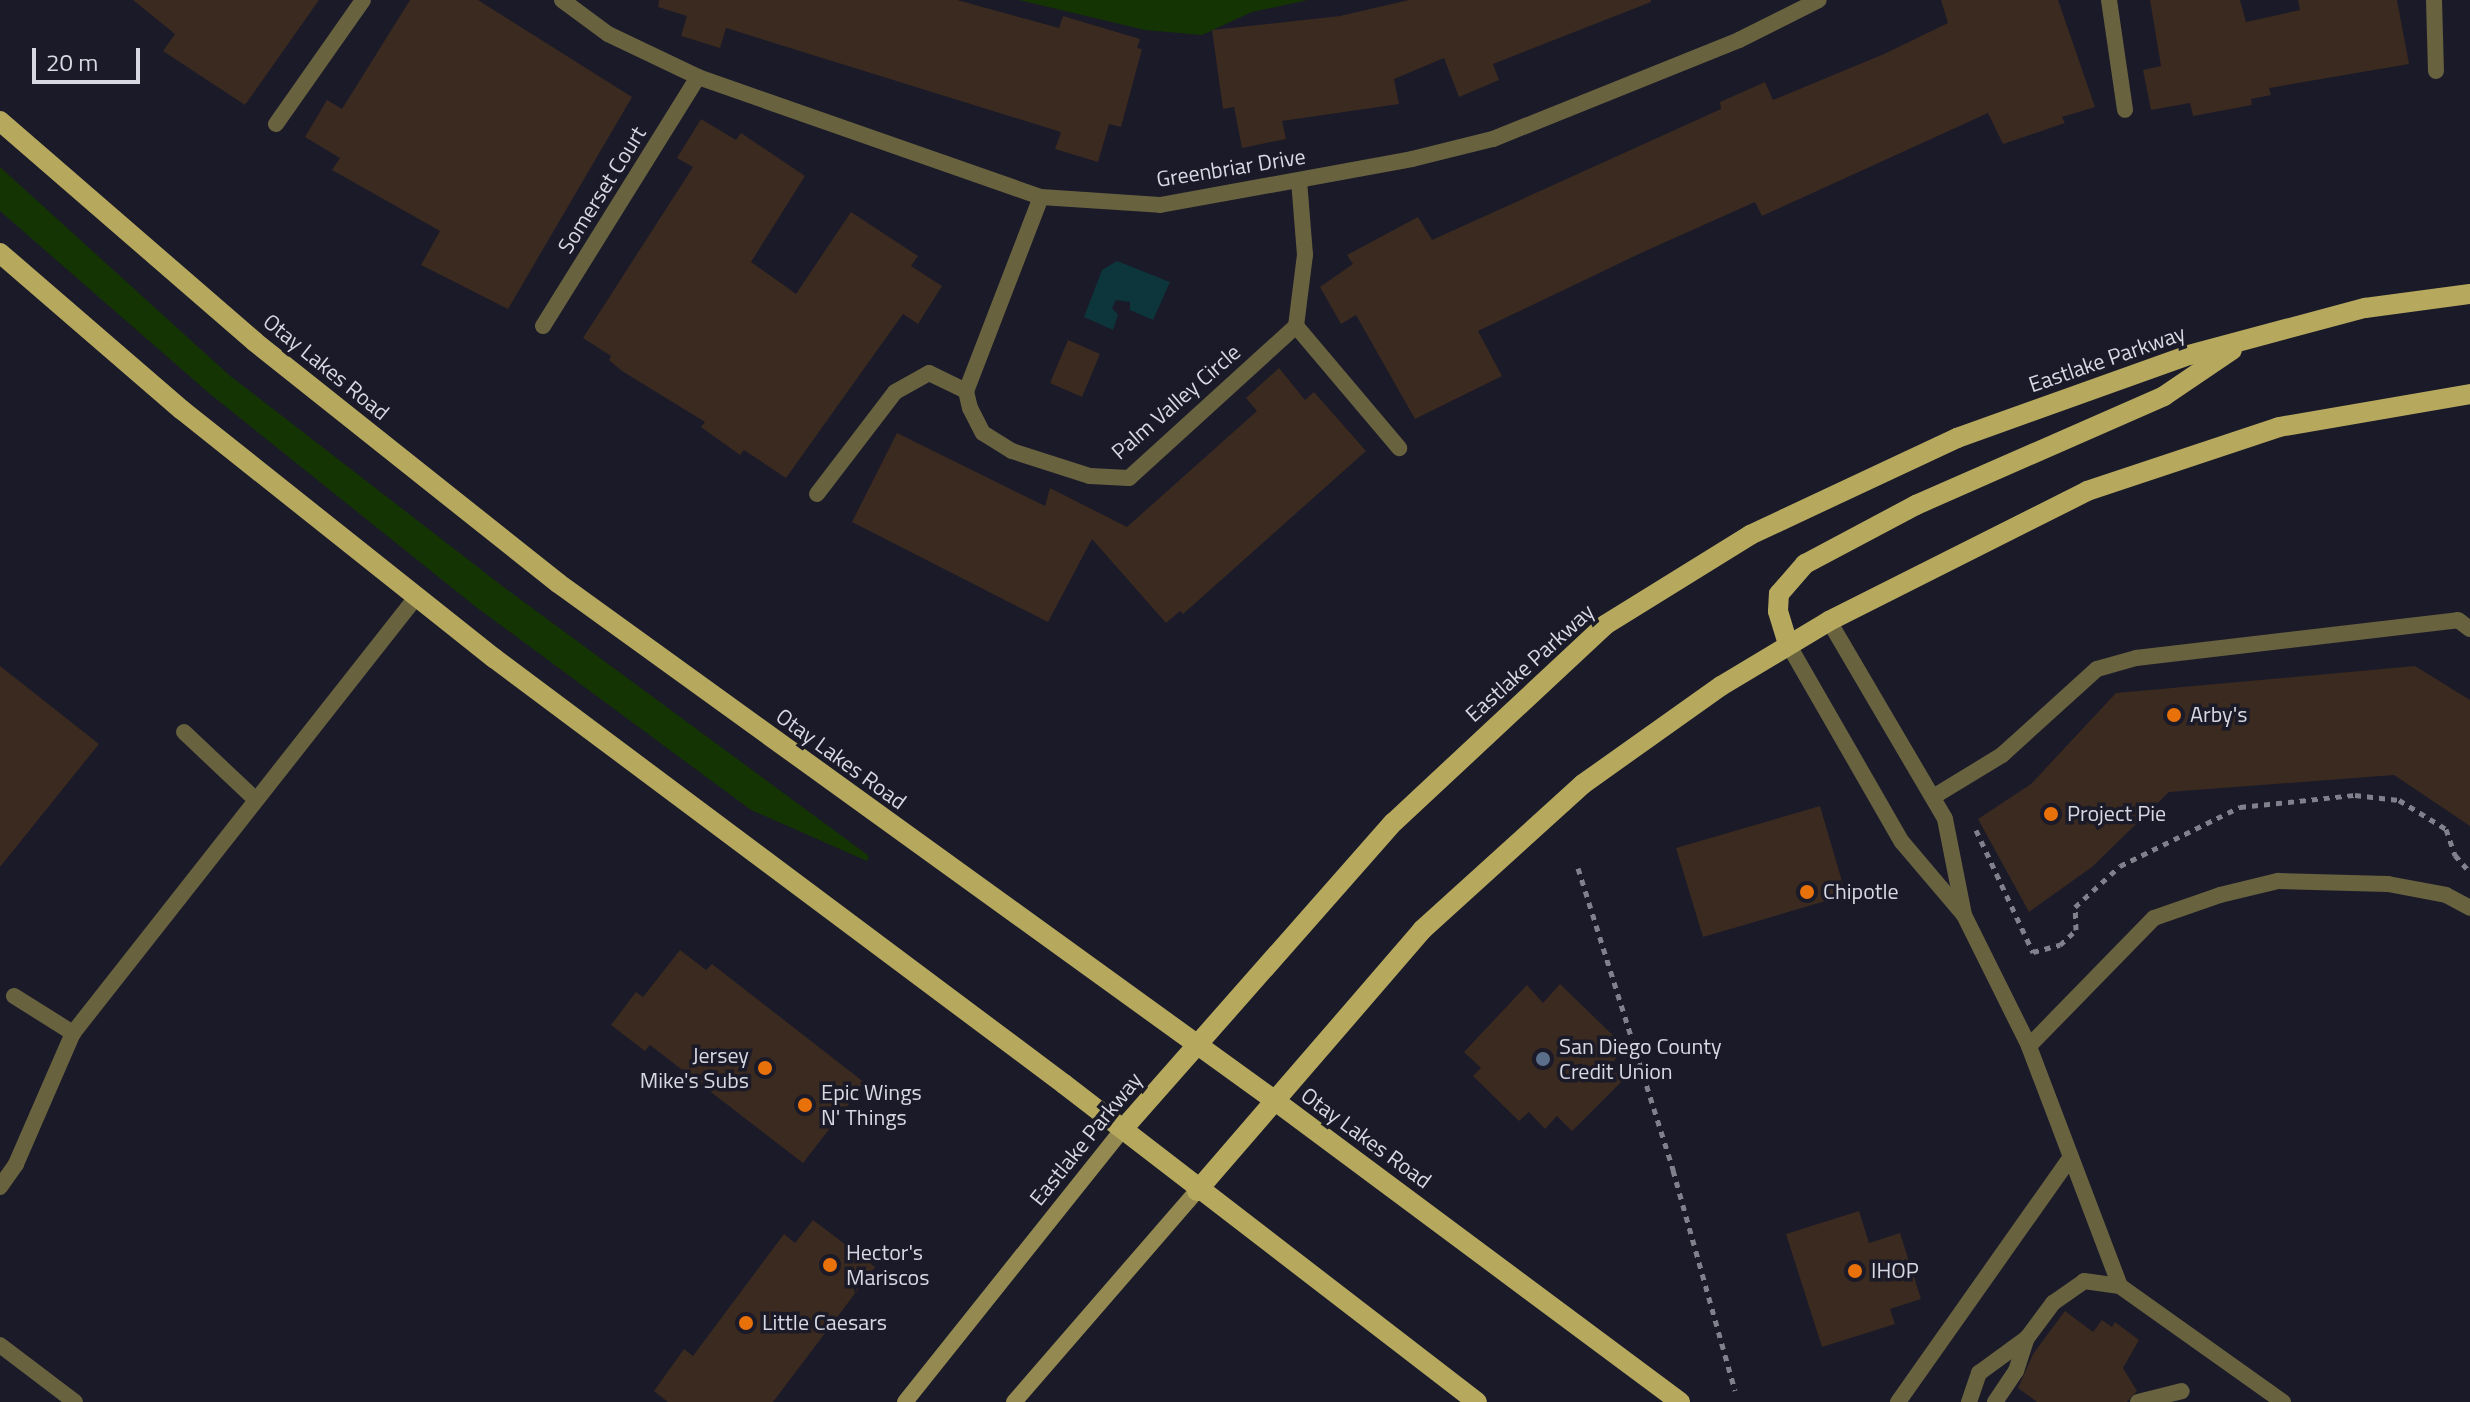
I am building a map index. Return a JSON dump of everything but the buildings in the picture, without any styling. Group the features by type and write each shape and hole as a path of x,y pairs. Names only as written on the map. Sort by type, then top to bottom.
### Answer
{"main road":[{"name":"Otay Lakes Road","path":"0,121 255,342 558,583 1193,1046 1274,1100 1680,1402"},
{"path":"0,253 182,410 417,596 1123,1129 1197,1191 1477,1402"},
{"name":"Eastlake Parkway","path":"905,1402 1123,1129 1193,1046 1394,822 1605,625 1750,535 1957,438 2167,362 2365,308 2470,294"},
{"path":"1788,644 1778,611 1779,594 1805,564 1916,505 2164,396 2242,343"},
{"path":"1014,1402 1422,930 1583,784 1788,644 2087,491 2279,427 2470,394"}],"street":[{"path":"276,124 363,0"},
{"name":"Greenbriar Drive","path":"562,0 608,34 698,77 1041,197 1160,205 1299,180 1493,139 1739,40 1819,0"},
{"path":"2109,0 2125,110"},
{"path":"2434,0 2436,71"},
{"name":"Somerset Court","path":"543,326 698,77"},
{"path":"1299,180 1305,255 1296,326 1399,448"},
{"path":"817,494 895,392 929,373 966,391 1041,197"},
{"name":"Palm Valley Circle","path":"966,391 983,433 1012,451 1090,476 1129,478 1296,326"},
{"path":"0,1187 16,1164 73,1033 417,596"},
{"path":"1933,797 2002,755 2097,669 2136,658 2458,620 2470,629"},
{"path":"1829,621 1945,819 1964,915"},
{"path":"1788,644 1906,849 1964,915 2029,1046 2120,1286"},
{"path":"184,732 256,800"},
{"path":"2029,1046 2154,918 2220,895 2278,881 2388,884 2446,895 2470,908"},
{"path":"14,996 73,1033"},
{"path":"1898,1402 2071,1157"},
{"path":"1969,1402 1979,1373 2027,1338 2053,1303 2084,1281 2120,1286 2283,1402"},
{"path":"1995,1402 2016,1371 2027,1338"},
{"path":"0,1345 75,1402"},
{"path":"2138,1402 2182,1391"}],"path":[{"path":"1971,821 2033,952 2060,945 2076,930 2075,907 2120,866 2240,807 2355,795 2399,800 2446,829 2455,855 2470,872"},
{"path":"1578,868 1673,1170 1735,1390"}],"green space":[{"path":"1019,0 1308,0 1252,12 1202,35 1145,30"},
{"path":"0,167 229,375 501,585 869,856 867,861 751,810 476,607 210,394 0,211"}],"shaded area":[{"path":"1117,261 1170,282 1153,320 1130,310 1130,302 1116,300 1112,308 1118,315 1113,330 1084,317 1102,270"}],"place":[{"name":"Arby's","path":"2174,715"},
{"name":"Project Pie","path":"2051,814"},
{"name":"Chipotle","path":"1807,892"},
{"name":"San Diego County Credit Union","path":"1543,1059"},
{"name":"Jersey Mike's Subs","path":"765,1068"},
{"name":"Epic Wings N' Things","path":"805,1105"},
{"name":"Hector's Mariscos","path":"830,1265"},
{"name":"IHOP","path":"1855,1271"},
{"name":"Little Caesars","path":"746,1323"}]}
